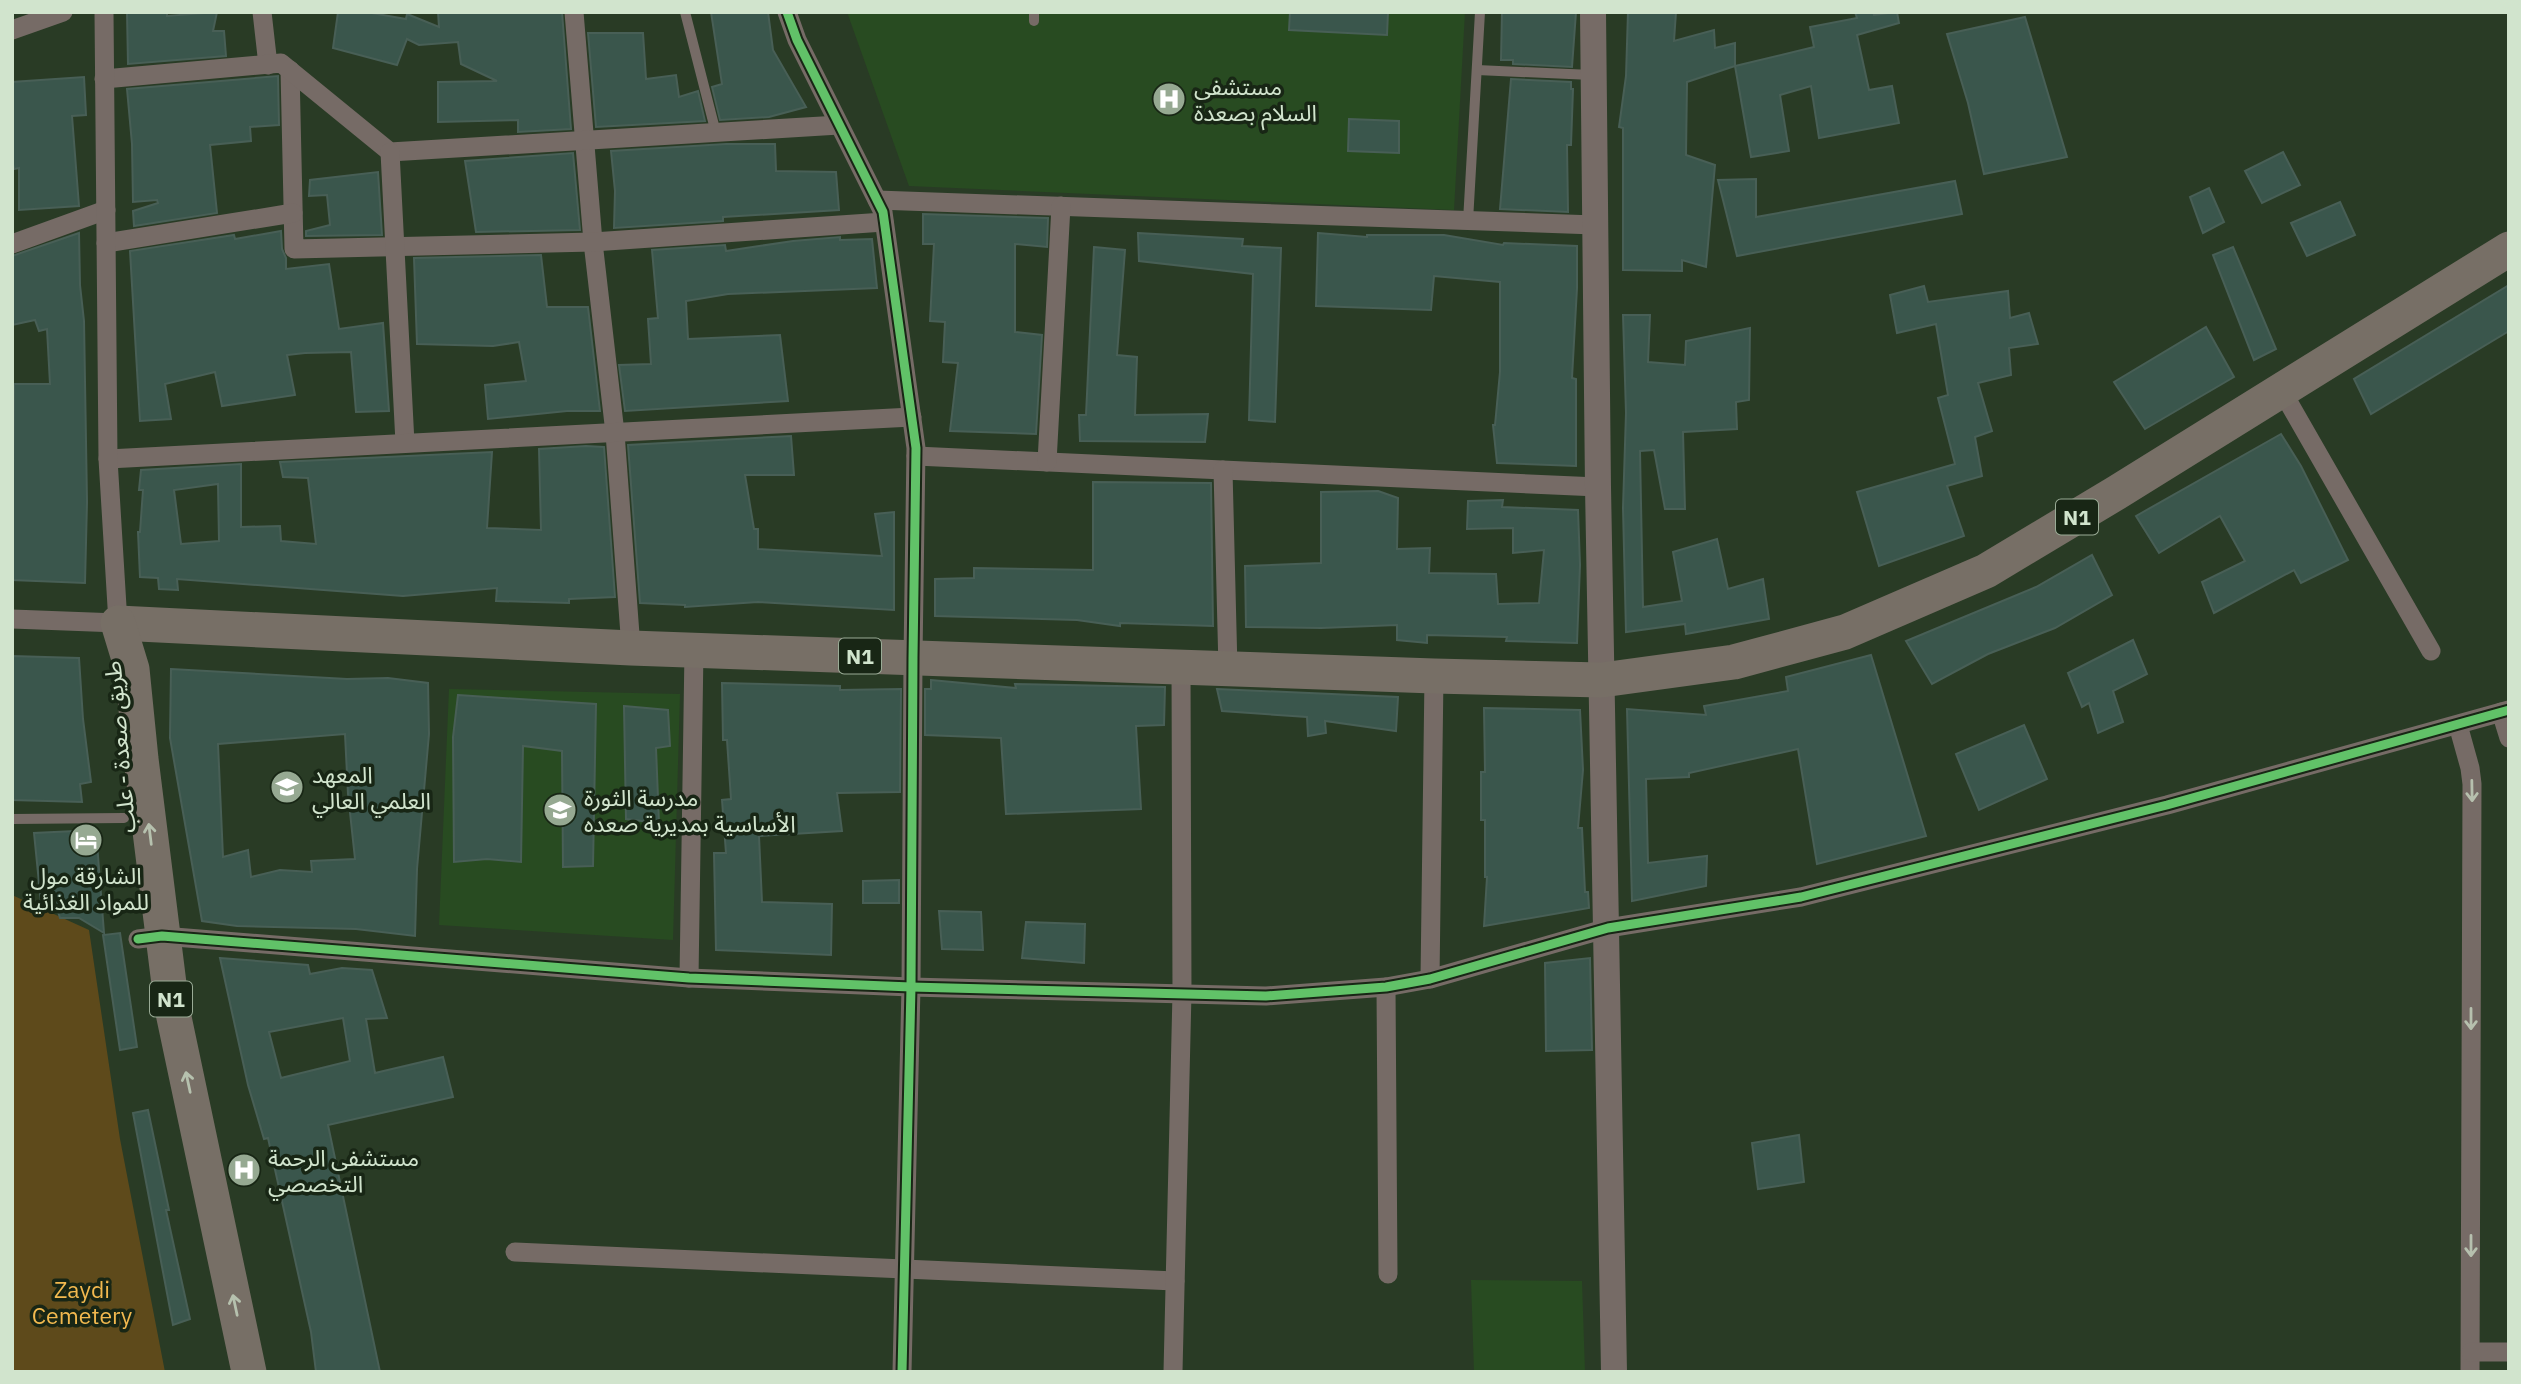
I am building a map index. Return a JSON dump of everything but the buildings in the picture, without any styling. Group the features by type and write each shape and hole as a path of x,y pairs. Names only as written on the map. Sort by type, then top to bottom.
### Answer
{"highway":[{"name":"N1","path":"118,623 632,648 1434,676 1602,680 1734,662 1845,632 1986,571 2509,249"},
{"name":"طريق صعدة - علب","path":"118,623 110,668 124,818 150,938 172,1008 249,1372"},
{"name":"طريق صعدة - علب","path":"118,623 132,669 141,759 150,938 148,1012 225,1372"}],"street":[{"path":"12,30 63,12"},
{"path":"12,619 118,623 108,459 104,12"},
{"path":"262,12 268,65"},
{"path":"574,12 593,242 615,433 632,648"},
{"path":"787,12 797,40 883,212 916,456 911,987 902,1372"},
{"path":"1593,12 1598,486 1615,1372"},
{"path":"104,79 281,63 390,152 839,125"},
{"path":"290,70 293,249 593,242 884,222"},
{"path":"390,152 405,443"},
{"path":"877,200 1595,225"},
{"path":"1047,462 1061,206"},
{"path":"12,244 106,210"},
{"path":"106,243 293,213"},
{"path":"2282,391 2431,650"},
{"path":"108,459 912,417"},
{"path":"916,456 1598,486"},
{"path":"1223,470 1228,669"},
{"path":"689,978 694,650"},
{"path":"1173,1372 1182,993 1181,667"},
{"path":"1430,979 1434,676"},
{"path":"150,938 689,978 911,987 1266,996 1386,987 1430,979 1608,928 1801,897 2167,805 2505,711 2509,738"},
{"path":"2458,725 2472,784 2470,1372"},
{"path":"1386,987 1388,1274"},
{"path":"515,1252 1175,1281"},
{"path":"2470,1352 2509,1352"}],"lane":[{"path":"685,12 716,133"},
{"path":"1468,221 1480,12"},
{"path":"1477,70 1594,75"},
{"path":"12,819 124,818"}],"shaded area":[{"name":"مستشفى السلام بصعدة","path":"847,12 1465,12 1454,210 909,186"},
{"name":"مدرسة الثورة الأساسية بمديرية صعده","path":"449,689 680,694 673,940 439,925"},
{"path":"1471,1280 1582,1281 1585,1372 1474,1372"}],"green space":[{"name":"Zaydi Cemetery","path":"12,895 89,930 120,1139 165,1372 12,1372"}],"cycle path":[{"path":"787,12 797,40 883,212 916,448 911,987 902,1372"},
{"path":"138,939 162,936 689,978 911,987 1266,996 1386,987 1430,979 1608,928 1801,897 2167,805 2509,710"}],"place":[{"name":"مستشفى السلام بصعدة","path":"1169,99"},
{"name":"المعهد العلمي العالي","path":"287,787"},
{"name":"مدرسة الثورة الأساسية بمديرية صعده","path":"560,810"},
{"name":"الشارقة مول للمواد الغذائية","path":"86,840"},
{"name":"مستشفى الرحمة التخصصي","path":"244,1170"}]}
